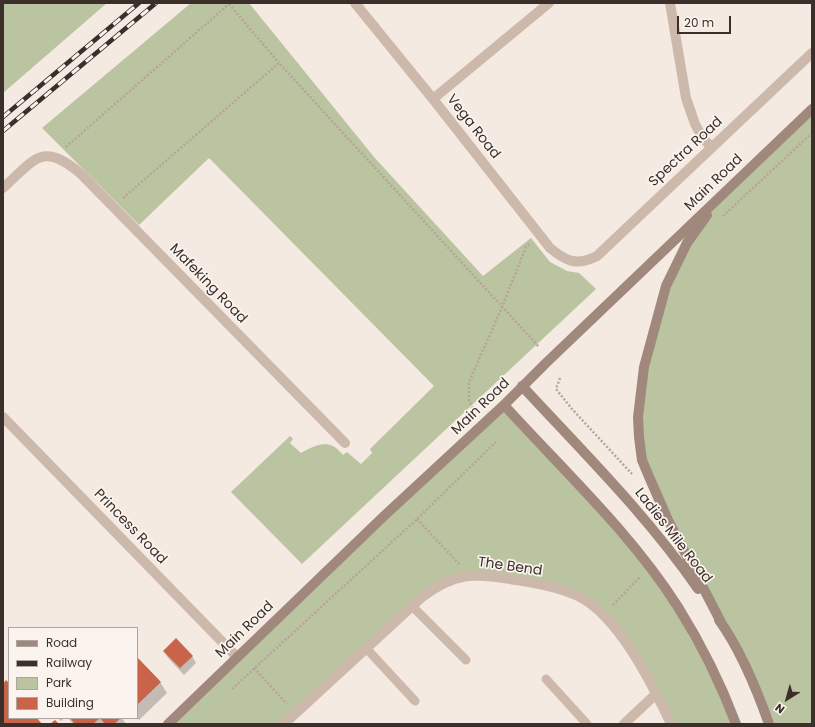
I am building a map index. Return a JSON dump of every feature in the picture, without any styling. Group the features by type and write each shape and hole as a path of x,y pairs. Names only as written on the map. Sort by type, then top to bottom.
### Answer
{"main road":[{"name":"Main Road","path":"168,724 384,516 504,406 522,386 812,109"},
{"path":"723,626 668,520 642,460 638,417 641,381 666,286 687,243 733,184"},
{"name":"Ladies Mile Road","path":"522,386 617,488 664,543 684,570 723,626 738,651 769,724"},
{"path":"504,406 598,506 637,551 662,585 700,644 736,724"}],"street":[{"name":"Vega Road","path":"355,3 433,99 550,248 561,257 574,262"},
{"path":"433,99 549,3"},
{"path":"670,3 686,98 695,124 702,137 711,147"},
{"name":"Spectra Road","path":"574,262 587,261 597,256 812,53"},
{"name":"Mafeking Road","path":"3,188 33,161 44,155 56,157 69,164 81,174 345,443"},
{"name":"Princess Road","path":"3,417 237,657"},
{"name":"The Bend","path":"289,720 412,606 437,586 453,579 469,575 505,578 542,584 560,589 578,596 604,614 626,643 656,694 671,724"},
{"path":"624,724 656,694"}],"lane":[{"path":"412,606 466,660"},
{"path":"366,648 415,701"},
{"path":"546,679 587,724"}],"path":[{"path":"56,157 230,3 279,63 539,347"},
{"path":"113,208 279,63"},
{"path":"723,216 812,133"},
{"path":"473,408 469,401 469,382 502,307 526,246 540,236"},
{"path":"560,378 556,389 572,409 634,476"},
{"path":"232,689 417,519 496,442"},
{"path":"417,519 469,575"},
{"path":"604,614 640,576"},
{"path":"254,668 289,720"}],"green space":[{"path":"3,3 107,3 3,93"},
{"path":"191,3 249,3 374,157 483,276 531,238 550,262 567,271 579,273 596,289 302,564 231,492 290,436 293,439 290,443 301,453 316,446 325,444 333,446 343,455 347,452 361,464 372,453 370,449 434,386 209,158 139,225 42,128"},
{"path":"812,110 812,724 769,724 650,479 638,417 666,286 705,218"},
{"path":"504,405 662,585 736,724 671,724 629,648 578,596 469,575 437,586 284,724 170,724"}],"building":[{"path":"176,638 193,656 180,668 163,651"},
{"path":"138,658 161,682 138,704"},
{"path":"6,680 8,682 8,719 38,719 42,724 3,724 3,684"},
{"path":"71,719 99,719 93,724 75,724"},
{"path":"101,719 120,719 114,724 105,724"},
{"path":"55,720 59,724 50,724"}],"railway":[{"path":"3,117 139,3"},
{"path":"3,131 156,3"}]}
